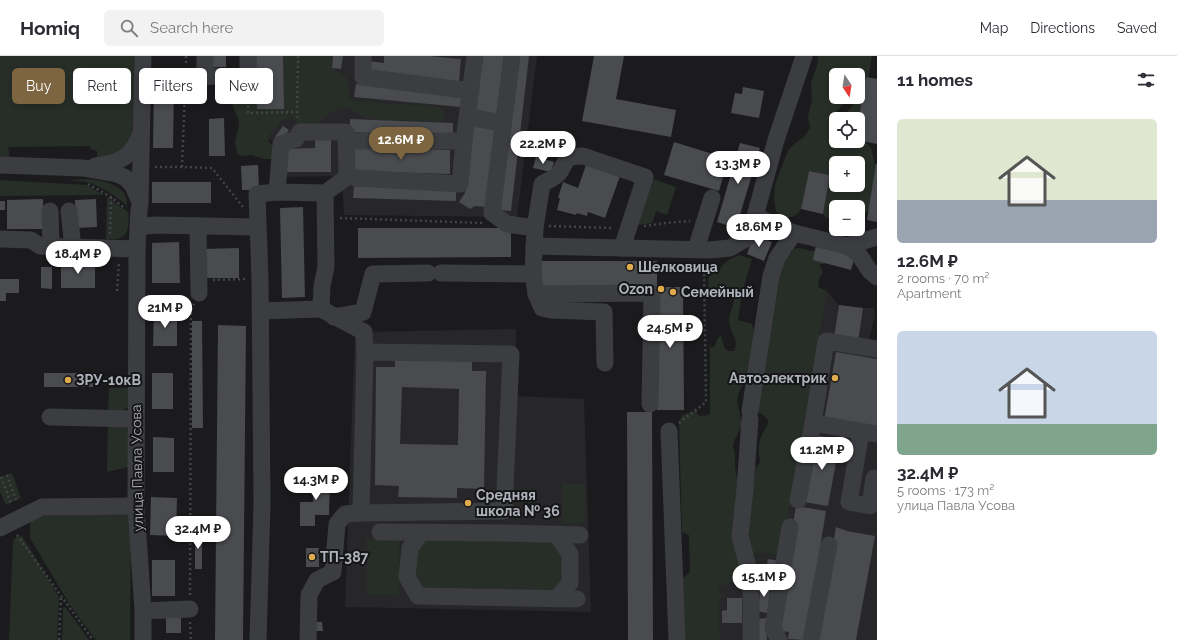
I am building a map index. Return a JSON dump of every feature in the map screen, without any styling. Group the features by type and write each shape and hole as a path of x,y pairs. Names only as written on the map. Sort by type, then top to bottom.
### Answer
{"street":[{"name":"улица Павла Усова","path":"143,56 143,68"},
{"path":"205,56 205,68"},
{"path":"248,56 248,68"},
{"path":"363,56 363,77 471,91"},
{"path":"356,178 460,184 464,142 476,56"},
{"path":"512,56 492,213 507,224 535,226"},
{"path":"534,246 710,250 730,248 747,238 755,216 776,140 804,56"},
{"name":"улица Павла Усова","path":"143,104 143,122 135,207 139,210 137,249 136,506 143,611 143,640"},
{"path":"468,117 503,123"},
{"path":"82,176 120,160 128,155 136,144 143,122"},
{"path":"258,640 262,505 260,279 257,194 277,192 325,193 347,177 346,132 300,132 296,139 281,144 277,192"},
{"path":"352,141 464,142"},
{"path":"605,363 604,312 551,310 542,308 536,294 533,274 535,226 542,184 558,175 565,160 572,156 583,156 645,176 622,248"},
{"path":"0,165 82,176 117,174 126,178 136,190 135,207"},
{"path":"325,193 326,268 322,286 328,313 364,332 365,352 361,513"},
{"path":"700,249 712,198"},
{"path":"69,211 72,248"},
{"path":"50,212 50,247"},
{"path":"755,216 794,233 847,246 858,253 869,270 877,277"},
{"path":"138,227 156,225 258,227"},
{"path":"198,226 199,287"},
{"path":"751,640 751,579 740,536 750,415 771,276 777,258 794,233"},
{"path":"847,246 877,237"},
{"path":"0,239 31,240 40,246 50,247 137,249"},
{"path":"260,311 328,313 363,312 373,274 533,274"},
{"path":"536,294 652,294 650,404"},
{"path":"798,500 826,340 877,349"},
{"path":"365,352 511,354 504,533"},
{"path":"50,417 136,419"},
{"path":"812,423 869,433 849,502 870,506 874,478 877,479"},
{"path":"669,431 677,640"},
{"path":"5,526 42,507 136,506"},
{"path":"308,640 309,595 317,580 333,572 337,524 345,514 504,511"},
{"path":"779,640 773,628 790,527"},
{"path":"380,532 580,535"},
{"path":"421,533 410,548 407,577 418,596 577,599"},
{"path":"556,534 570,554 570,583 556,599"},
{"path":"811,640 829,545"},
{"path":"143,611 190,609"}],"path":[{"path":"186,56 186,68"},
{"path":"248,104 248,113 297,112 298,56"},
{"path":"182,167 185,104"},
{"path":"149,167 212,168 246,211"},
{"path":"82,176 88,184 111,197 122,206 135,207"},
{"path":"110,239 111,197"},
{"path":"325,218 484,223"},
{"path":"535,226 628,228 666,222 690,221"},
{"path":"669,431 706,402 700,249"},
{"path":"117,291 119,257"},
{"path":"199,287 260,279"},
{"path":"191,311 191,640"},
{"path":"7,475 16,500"},
{"path":"1,477 11,503"},
{"path":"5,526 61,596 93,640"},
{"path":"60,640 61,596"}],"shaded area":[{"path":"0,56 134,56 134,123 127,143 119,152 97,159 97,151 91,149 90,146 8,147 10,158 0,158"},
{"path":"255,56 333,56 332,62 335,71 347,79 350,100 435,106 443,110 444,120 436,122 365,118 347,108 331,112 313,125 301,126 293,117 290,117 280,122 271,132 269,141 273,146 274,156 271,159 264,159 252,155 240,156 237,153 235,141 239,126 238,118 232,104 273,104 273,68 238,68"},
{"path":"334,56 537,56 517,217 344,215 342,176 284,177 283,150 265,136 281,118 326,114"},
{"path":"818,56 872,56 868,81 865,86 865,68 829,68 829,104 843,104 836,112 829,112 829,148 865,148 865,141 871,148 877,171 869,210 865,213 865,200 829,200 829,219 823,214 829,181 829,192 865,192 865,156 829,156 829,175 809,171 801,209 796,215 786,217 776,212 774,200 775,185 785,158 793,145 804,137 810,128 808,117 812,100 811,82 817,66"},
{"path":"854,104 863,104 862,112 846,112"},
{"path":"88,179 108,183 120,189 127,199 127,206 115,196 95,185 68,180"},
{"path":"653,179 676,187 667,215 656,211 652,223 637,225"},
{"path":"0,180 88,185 105,195 0,196"},
{"path":"107,197 128,212 129,221 127,231 121,238 106,239"},
{"path":"800,248 811,251 816,250 825,261 824,264 819,264 823,272 819,278 818,287 827,291 780,556 762,553 750,555 747,550 755,469 760,462 759,443 768,422 764,416 759,413 759,400 777,286 782,265 794,249"},
{"path":"739,255 752,259 742,293 738,320 752,324 754,331 751,368 739,392 737,401 742,425 733,446 737,480 741,575 734,581 718,588 723,596 719,602 720,640 683,640 683,578 690,572 689,535 682,532 679,421 683,415 697,410 697,414 700,416 710,414 710,346 713,348 717,339 721,336 725,349 728,351 734,351 736,346 735,339 729,325 734,298 726,292 723,287 717,289 715,292 708,287 709,275 715,274 727,261"},
{"path":"827,291 839,305 874,308 875,316 869,339 877,340 877,640 720,640 718,588 735,581 750,555 762,553 780,556"},
{"name":"Средняя школа № 36","path":"516,329 516,396 584,399 591,612 345,607 355,331"},
{"path":"109,388 130,388 131,405 122,411 108,412"},
{"path":"108,423 129,428 128,467 107,472"},
{"path":"12,473 21,498 6,505 0,492 0,477"},
{"path":"562,484 585,484 585,523 562,523"},
{"path":"127,511 131,523 130,640 96,640 70,605 30,538 30,523 34,516"},
{"path":"22,536 59,597 57,640 9,640 13,541 15,538"},
{"path":"367,538 399,539 399,595 367,595"},
{"path":"422,540 553,541 566,557 561,591 418,590 412,556"},
{"path":"65,607 89,640 62,640 63,608"}],"building":[{"path":"212,56 226,56 226,67 211,67"},
{"path":"256,56 283,56 284,109 257,109 257,104 273,104 273,68 256,68"},
{"path":"333,56 343,56 341,69 332,68"},
{"path":"384,56 429,56 461,59 459,82 366,73 367,61 384,63"},
{"path":"481,56 505,56 496,116 472,112"},
{"path":"517,56 529,56 511,211 500,210"},
{"path":"594,56 624,56 616,99 676,110 671,137 582,121"},
{"path":"866,77 877,79 877,144 865,142 865,112 860,112 861,104 865,104"},
{"path":"356,84 462,94 461,107 354,97"},
{"path":"743,87 764,91 759,118 731,113 735,93 742,94"},
{"path":"154,104 174,104 173,148 153,148"},
{"path":"224,118 225,156 209,156 209,119"},
{"path":"350,119 453,123 453,136 350,132"},
{"path":"470,124 495,128 488,207 475,206 470,209 459,202 465,193"},
{"path":"283,126 289,130 281,141 275,137"},
{"path":"315,138 331,138 331,172 285,172 284,149 315,148"},
{"path":"674,142 716,155 713,162 726,166 719,191 664,175"},
{"path":"740,143 760,148 736,228 717,222"},
{"path":"352,147 450,150 450,174 351,171"},
{"path":"536,157 554,162 551,172 533,168"},
{"path":"877,164 877,222 867,220"},
{"path":"258,165 259,190 242,190 241,166"},
{"path":"586,165 620,176 605,218 588,212 587,216 557,210 560,198 558,198 563,182 578,188"},
{"path":"809,171 829,175 823,214 801,209"},
{"path":"152,182 211,182 211,203 152,203"},
{"path":"354,186 456,190 456,201 353,198"},
{"path":"43,199 44,229 7,229 7,200"},
{"path":"96,199 97,227 76,228 75,200"},
{"path":"0,201 5,201 5,210 0,210"},
{"path":"303,207 305,297 282,298 280,208"},
{"path":"358,228 511,228 511,257 358,258"},
{"path":"754,235 772,242 764,261 747,254"},
{"path":"179,242 180,283 152,283 152,243"},
{"path":"816,246 855,256 851,270 813,260"},
{"path":"239,248 239,278 203,278 202,249"},
{"path":"539,261 657,261 657,287 539,287"},
{"path":"95,262 95,288 61,288 61,263"},
{"path":"41,267 52,267 52,289 41,288"},
{"path":"0,279 19,279 19,293 6,293 6,301 0,301"},
{"path":"657,287 683,287 684,410 657,410"},
{"path":"839,305 863,308 858,342 834,338"},
{"path":"154,312 177,312 177,346 153,346"},
{"path":"192,321 202,321 203,428 192,428"},
{"path":"218,325 246,326 243,640 215,640"},
{"path":"836,352 877,359 877,430 824,421"},
{"path":"395,355 472,356 472,371 486,371 484,489 457,488 457,498 398,497 399,486 375,485 376,367 395,367","holes":["402,387 459,389 458,445 400,444"]},
{"name":"ЗРУ-10кВ","path":"44,373 93,373 93,387 44,387"},
{"path":"152,373 173,373 173,409 152,409"},
{"path":"627,412 652,412 653,640 628,640"},
{"path":"816,435 840,440 828,506 804,502"},
{"path":"153,437 174,438 174,472 153,472"},
{"path":"313,474 330,475 329,515 315,515 315,526 300,526 300,502 313,502"},
{"path":"151,497 177,498 176,536 150,535"},
{"path":"796,506 826,511 805,640 788,639 789,632 780,631 777,617"},
{"path":"836,527 847,531 875,536 856,640 816,640"},
{"path":"195,530 202,530 202,569 195,569"},
{"name":"ТП-387","path":"306,548 319,548 319,567 306,567"},
{"path":"768,559 779,561 777,572 766,570"},
{"path":"152,560 175,560 175,596 152,596"},
{"path":"761,572 773,574 772,580 760,578"},
{"path":"761,584 771,585 767,613 758,611"},
{"path":"727,598 742,598 742,623 722,623 722,611 727,610"},
{"path":"166,615 181,615 181,633 166,633"},
{"path":"766,618 767,640 758,640 757,619"},
{"path":"313,622 322,622 323,631 314,631"}],"place":[{"name":"Шелковица","path":"630,267"},
{"name":"Ozon","path":"661,289"},
{"name":"Семейный","path":"673,292"},
{"name":"Автоэлектрик","path":"835,378"},
{"name":"ЗРУ-10кВ","path":"68,380"},
{"name":"Средняя школа № 36","path":"468,503"},
{"name":"ТП-387","path":"312,557"}]}
